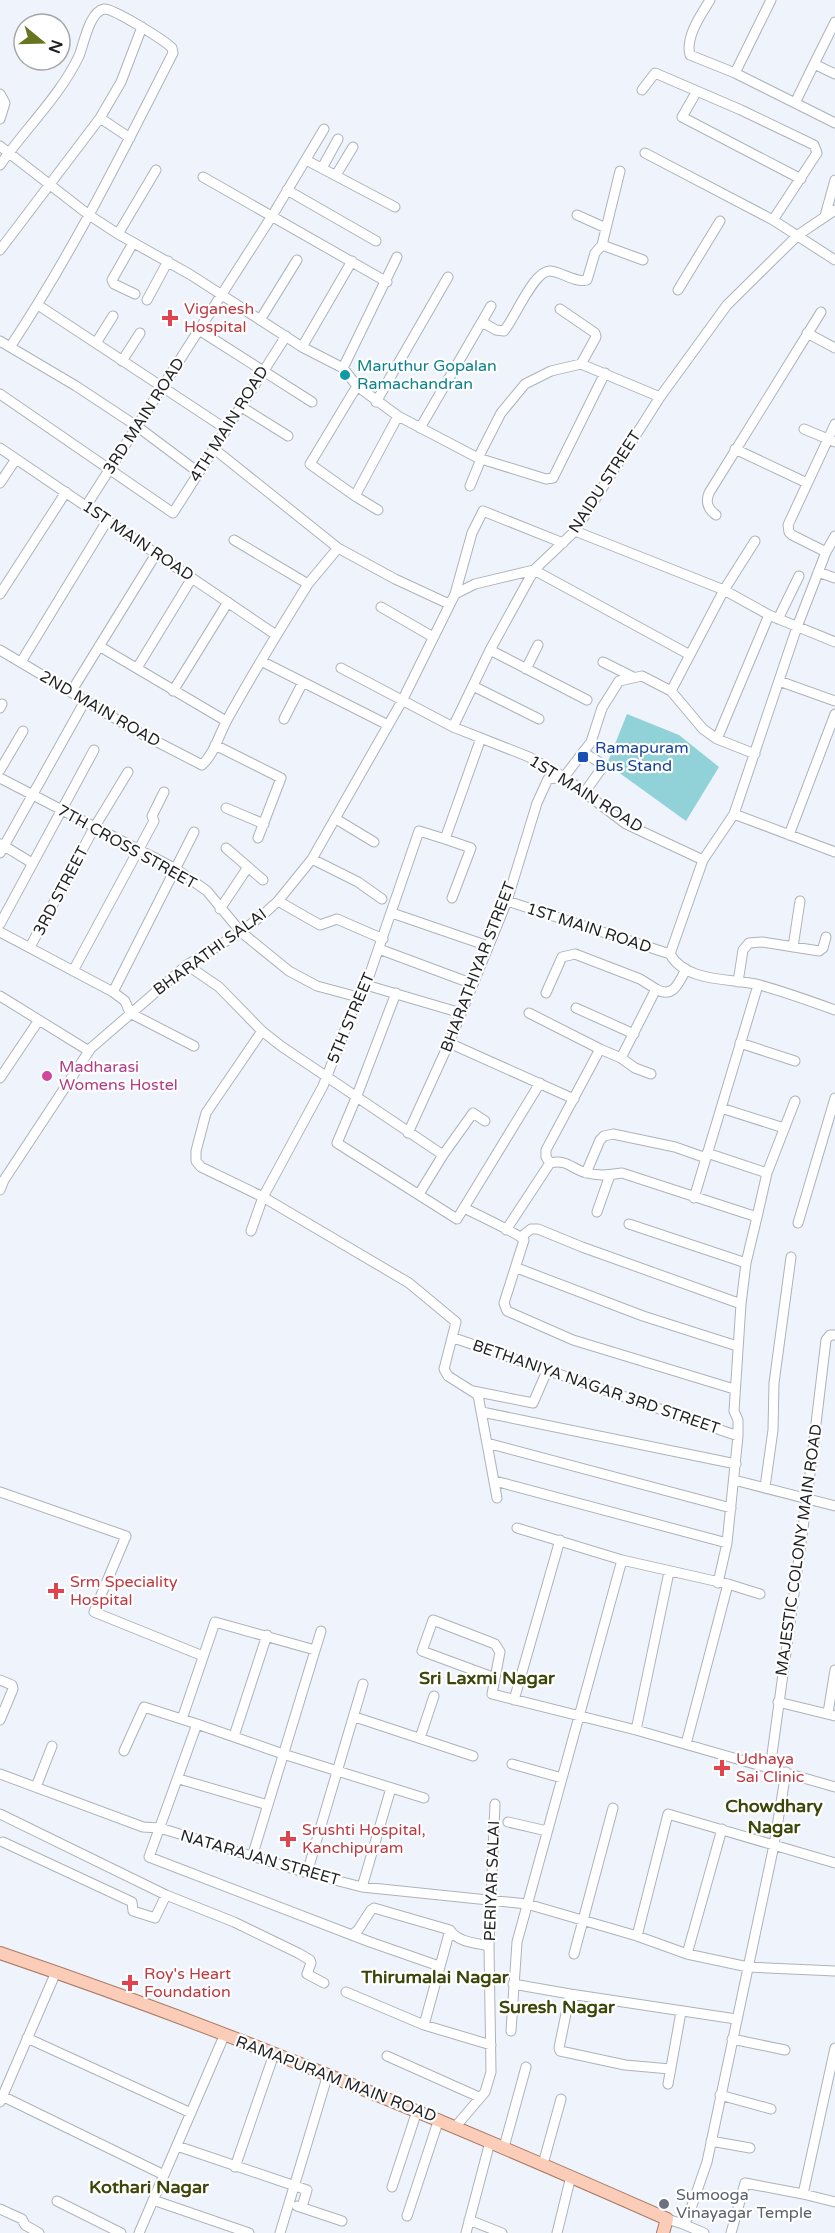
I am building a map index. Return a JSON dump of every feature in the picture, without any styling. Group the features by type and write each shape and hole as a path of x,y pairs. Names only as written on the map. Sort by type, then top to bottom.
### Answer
{"main road":[{"name":"RAMAPURAM MAIN ROAD","path":"0,1953 328,2074 456,2126 667,2219"},
{"path":"663,2233 667,2219"}],"street":[{"path":"710,0 700,16 688,45 690,56 735,72 835,123"},
{"path":"735,72 771,0"},
{"path":"0,165 79,57 91,22 97,13 103,9 109,9 170,46 173,53 130,138 38,305 10,347"},
{"path":"795,103 835,22"},
{"path":"0,250 3,238 50,185 100,118 121,82 141,27"},
{"path":"814,64 835,74"},
{"path":"642,90 655,73 814,145 817,153 773,220"},
{"path":"697,91 682,117 801,178"},
{"path":"0,94 5,103 0,119"},
{"path":"100,118 130,138"},
{"name":"3RD MAIN ROAD","path":"86,506 272,216 324,129"},
{"path":"322,168 338,139"},
{"path":"0,146 89,215 118,234 168,261 302,347 343,368 357,386 376,402 420,428 480,458 546,479 553,478 605,374"},
{"path":"336,175 353,147"},
{"path":"645,153 773,220 835,260"},
{"path":"306,160 395,207"},
{"path":"118,234 156,170"},
{"path":"482,322 495,330 504,331 541,273 546,271 561,273 579,281 586,280 595,253 602,245 620,171"},
{"path":"203,177 387,282"},
{"path":"825,216 835,180"},
{"path":"287,190 376,242"},
{"name":"NAIDU STREET","path":"454,594 475,584 534,570 575,531 660,397 727,305 798,235 835,210"},
{"path":"577,215 606,228"},
{"path":"678,290 720,221"},
{"path":"133,243 112,280 114,284 135,294"},
{"path":"602,245 643,260"},
{"path":"343,368 398,257"},
{"path":"260,320 297,260"},
{"path":"147,300 168,261"},
{"path":"302,347 352,261"},
{"path":"376,402 448,277"},
{"path":"38,305 226,429"},
{"path":"420,428 491,306"},
{"path":"560,309 595,333 596,337 581,364"},
{"path":"716,515 710,510 706,499 821,312"},
{"path":"96,343 113,316"},
{"path":"199,330 312,402"},
{"path":"122,361 140,333"},
{"path":"807,333 835,348"},
{"name":"4TH MAIN ROAD","path":"110,468 173,513 286,336"},
{"path":"0,341 138,427 198,472"},
{"path":"470,486 501,413 525,384 551,371 581,364 660,397"},
{"path":"357,386 310,464 378,510"},
{"path":"0,394 110,468"},
{"path":"240,406 288,436"},
{"path":"355,496 398,416"},
{"path":"826,552 789,532 788,525 807,483 832,440 835,424"},
{"path":"804,429 832,440"},
{"name":"1ST MAIN ROAD","path":"0,448 276,634"},
{"path":"213,448 338,548 395,579 449,604"},
{"path":"735,449 807,483"},
{"path":"0,483 16,459"},
{"path":"0,594 66,492"},
{"path":"402,701 454,594 472,533 483,511 563,543"},
{"path":"21,663 107,521"},
{"path":"575,531 724,590 774,617 835,642"},
{"path":"835,537 826,552 797,627 734,814 703,860 670,954 675,963 709,977 758,985 835,1010"},
{"path":"234,540 308,584"},
{"path":"671,691 724,590 754,541"},
{"path":"258,837 281,778 215,745 226,721 276,634 308,584 338,548"},
{"path":"71,692 156,554"},
{"path":"453,727 490,650 534,570 690,656"},
{"path":"818,572 835,579"},
{"path":"717,739 774,617 799,576"},
{"path":"137,669 192,578"},
{"path":"173,691 228,602"},
{"path":"381,607 433,636"},
{"path":"526,669 538,645"},
{"path":"99,646 226,721"},
{"name":"2ND MAIN ROAD","path":"0,650 138,732 202,765 215,745"},
{"path":"490,650 586,700"},
{"path":"261,661 388,725"},
{"path":"603,663 633,677"},
{"name":"1ST MAIN ROAD","path":"340,668 453,727 529,757 564,777 626,824 703,860"},
{"path":"564,777 591,742 602,708 619,681 633,677 650,678 671,691 703,729 717,739 755,754"},
{"path":"779,681 835,701"},
{"path":"284,719 303,682"},
{"path":"473,686 539,719"},
{"path":"33,863 1,848 86,701"},
{"name":"BHARATHI SALAI","path":"1,1183 89,1051 187,965 241,932 278,901 312,860 402,701"},
{"path":"789,835 835,714"},
{"path":"0,770 23,731"},
{"path":"452,898 471,848 445,839 481,738"},
{"path":"0,924 94,750"},
{"path":"583,752 602,764 584,794"},
{"name":"3RD STREET","path":"30,947 94,828 128,772"},
{"name":"BHARATHIYAR STREET","path":"408,1133 449,1043 507,901 537,803 548,779 564,777"},
{"name":"7TH CROSS STREET","path":"0,778 176,869 207,891 241,932 290,971 317,986 358,997"},
{"path":"73,971 154,821 152,816 164,792"},
{"path":"226,808 264,824"},
{"path":"734,814 835,852"},
{"path":"336,819 374,842"},
{"name":"5TH STREET","path":"251,1232 263,1197 327,1077 358,997 366,985 419,831 445,839"},
{"path":"113,992 194,832"},
{"path":"226,848 263,880"},
{"path":"312,860 358,882 382,899"},
{"path":"220,909 248,867"},
{"path":"278,901 320,925 337,919 383,939"},
{"name":"1ST MAIN ROAD","path":"507,901 670,954"},
{"path":"793,947 800,902"},
{"path":"392,914 488,946"},
{"path":"0,932 113,992 125,1001 130,1013 194,1046"},
{"path":"738,982 743,950 748,943 762,942 822,950 826,936"},
{"path":"379,949 473,984"},
{"path":"546,993 562,957 569,954 575,954 640,979 663,993 675,989 686,969"},
{"path":"187,965 219,987 262,1031 356,1098 443,1155"},
{"path":"366,985 461,1013"},
{"path":"694,1198 758,985"},
{"path":"621,1058 656,989"},
{"path":"396,993 337,1143 457,1219 540,1083"},
{"path":"0,996 89,1051"},
{"path":"576,1008 634,1034"},
{"path":"529,1013 651,1074"},
{"path":"0,1078 39,1020"},
{"path":"262,1031 206,1113 196,1151 196,1161 201,1167 263,1197 409,1283 456,1322 454,1338 444,1365 445,1373 478,1395 497,1498"},
{"path":"740,1042 795,1061"},
{"path":"449,1043 574,1099"},
{"path":"550,1163 546,1157 546,1150 600,1049"},
{"path":"798,1223 835,1098"},
{"path":"686,1744 723,1583 736,1464 738,1420 734,1411 734,1389 746,1263 767,1173 795,1101"},
{"path":"721,1108 784,1128"},
{"path":"419,1194 472,1113 485,1121"},
{"path":"586,1173 600,1140 604,1136 613,1134 675,1146 767,1173"},
{"path":"506,1230 550,1163 561,1160 586,1173 610,1175 622,1173 758,1217"},
{"path":"597,1212 610,1175"},
{"path":"464,1208 522,1236"},
{"path":"629,1224 746,1263"},
{"path":"522,1236 531,1229 538,1229 741,1304"},
{"path":"522,1236 524,1240 517,1268 504,1303 510,1313 584,1343 734,1389"},
{"path":"765,1487 773,1430 774,1383 791,1257"},
{"path":"517,1268 644,1316 737,1346"},
{"name":"MAJESTIC COLONY MAIN ROAD","path":"770,1769 826,1340 828,1336 834,1335"},
{"name":"BETHANIYA NAGAR 3RD STREET","path":"454,1338 738,1436"},
{"path":"473,1391 533,1403 547,1371"},
{"path":"482,1412 736,1464"},
{"path":"487,1443 731,1508"},
{"path":"734,1480 835,1506"},
{"path":"495,1481 727,1543"},
{"path":"0,1492 126,1536 94,1612 203,1656"},
{"path":"517,1528 622,1560 723,1583 760,1594"},
{"path":"514,1700 560,1540"},
{"path":"511,2031 517,1942 622,1560"},
{"path":"636,1730 669,1572"},
{"path":"495,1678 422,1651 433,1620 495,1644 500,1652 492,1694 636,1730 835,1787"},
{"path":"182,1719 215,1622 315,1650"},
{"path":"252,1857 321,1631"},
{"path":"234,1736 267,1635"},
{"path":"778,1702 831,1714 835,1670"},
{"path":"0,1680 12,1685 13,1689 0,1720"},
{"path":"308,1873 363,1684"},
{"path":"420,1738 434,1696"},
{"path":"124,1751 144,1707 424,1798"},
{"path":"355,1717 473,1756"},
{"path":"196,1724 179,1779 150,1855 152,1860 439,1966"},
{"path":"36,1787 52,1746"},
{"path":"512,1764 562,1778"},
{"path":"683,2224 688,2217 707,2162 774,1845 786,1772"},
{"name":"NATARAJAN STREET","path":"0,1774 143,1827 160,1828 252,1857 362,1887 527,1904 584,1919 687,1954 748,1967 835,1971"},
{"path":"179,1779 268,1805"},
{"path":"362,1887 392,1788"},
{"name":"PERIYAR SALAI","path":"456,2126 485,2092 489,2081 490,1899 495,1804"},
{"path":"574,1954 613,1808"},
{"path":"0,1814 166,1895 234,1922 298,1953 310,1960 307,1974 324,1983"},
{"path":"637,1936 668,1814 835,1863"},
{"path":"508,1822 547,1831"},
{"path":"687,1954 722,1829"},
{"path":"3,1842 132,1902 133,1911 155,1918 166,1895"},
{"path":"353,1934 374,1908 450,1930 453,1935 465,1941 489,1946"},
{"path":"424,2025 450,1930"},
{"path":"56,1972 1,2099 164,2175"},
{"path":"513,1984 736,2019"},
{"path":"346,1992 424,2025 490,2045"},
{"path":"570,1994 560,2052 625,2065 670,2069"},
{"path":"668,2084 681,2012"},
{"path":"139,2233 224,2036"},
{"path":"27,2038 191,2113"},
{"path":"732,2039 785,2049"},
{"path":"803,2194 835,2048"},
{"path":"235,2167 274,2054"},
{"path":"387,2056 479,2097"},
{"path":"504,2147 526,2067"},
{"path":"280,2233 328,2074"},
{"path":"720,2096 771,2109"},
{"path":"543,2164 561,2099"},
{"path":"392,2187 417,2111"},
{"path":"407,2216 439,2119"},
{"path":"711,2141 750,2148"},
{"path":"466,2233 490,2142"},
{"path":"177,2146 235,2167 342,2221"},
{"path":"557,2233 572,2176"},
{"path":"731,2233 745,2183 835,2202"},
{"path":"292,2194 307,2190 304,2201"},
{"path":"153,2200 249,2233"},
{"path":"57,2201 121,2233"},
{"path":"0,2209 22,2219 25,2225 39,2233"},
{"path":"667,2219 704,2233"},
{"path":"469,2220 502,2233"}],"water":[{"path":"627,714 679,735 719,767 686,821 607,764"}],"place":[{"name":"Viganesh Hospital","path":"170,318"},
{"name":"Maruthur Gopalan Ramachandran","path":"345,375"},
{"name":"Ramapuram Bus Stand","path":"583,757"},
{"name":"Madharasi Womens Hostel","path":"47,1076"},
{"name":"Srm Speciality Hospital","path":"56,1591"},
{"name":"Udhaya Sai Clinic","path":"722,1768"},
{"name":"Srushti Hospital, Kanchipuram","path":"288,1839"},
{"name":"Roy's Heart Foundation","path":"130,1983"},
{"name":"Sumooga Vinayagar Temple","path":"664,2204"}],"district":[{"name":"Sri Laxmi Nagar","path":"487,1678"},
{"name":"Chowdhary Nagar","path":"774,1816"},
{"name":"Thirumalai Nagar","path":"435,1977"},
{"name":"Suresh Nagar","path":"557,2007"},
{"name":"Kothari Nagar","path":"149,2187"}]}
